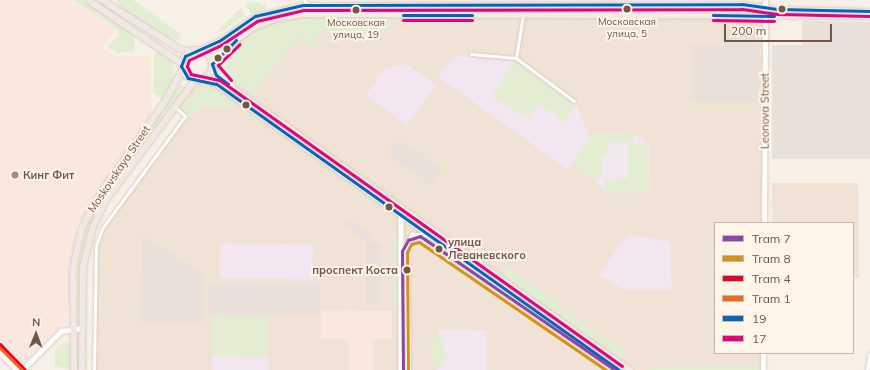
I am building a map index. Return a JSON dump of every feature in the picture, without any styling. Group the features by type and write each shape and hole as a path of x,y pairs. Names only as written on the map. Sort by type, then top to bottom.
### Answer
{"highway":[{"path":"88,0 182,66 195,80 203,79 212,66 206,53 197,50 190,52 178,48 102,0"},
{"path":"182,66 190,52"},
{"name":"Moskovskaya Street","path":"74,370 74,264 83,225 96,200 172,91 182,66"},
{"name":"Moskovskaya Street","path":"82,370 83,267 93,227 106,200 173,106 195,80"}],"main road":[{"path":"197,50 268,11 309,5 765,6 870,11"},
{"path":"630,370 234,89 212,66 243,34 278,18 304,14 870,16"},
{"path":"203,79 216,84 401,217 619,370"}],"street":[{"path":"304,0 309,5"},
{"name":"Leonova Street","path":"764,222 765,0"},
{"path":"516,58 523,15"},
{"path":"471,54 516,58 574,102"},
{"path":"94,370 96,245 110,218 185,116 173,106"},
{"path":"401,217 401,370"},
{"path":"408,370 406,246 412,235 431,237"},
{"path":"22,370 61,331 73,328 82,328"},
{"path":"0,352 17,370"},
{"path":"763,354 763,370"},
{"path":"868,370 870,355"}],"shaded area":[{"path":"0,0 69,0 115,29 103,48 117,57 150,56 151,115 76,228 67,321 21,365 0,342"},
{"path":"287,16 765,16 764,222 714,222 714,354 763,354 763,370 630,370 216,75 214,59 253,27"},
{"path":"802,21 870,22 870,159 772,159 772,45 802,45"},
{"path":"724,29 759,29 758,102 690,101 690,45 723,45"},
{"path":"454,56 514,61 576,104 590,137 598,133 634,134 649,144 650,193 605,193 595,181 571,164 567,169 438,77"},
{"path":"407,64 437,85 406,125 366,95 384,69"},
{"path":"203,79 211,81 619,370 94,370 96,245 103,227 185,116 173,106 195,81"},
{"path":"399,139 443,170 432,186 388,155"},
{"path":"772,183 858,183 859,278 854,278 854,222 772,222"},
{"path":"348,217 374,235 369,243 343,224"},
{"path":"628,234 670,242 672,289 623,289 599,276"},
{"path":"142,235 204,273 204,323 141,323"},
{"path":"220,243 313,245 312,280 219,278"},
{"path":"366,243 381,243 381,304 366,304"},
{"path":"209,282 320,282 320,315 209,315"},
{"path":"321,310 392,311 392,339 373,339 373,370 349,370 349,339 321,339"},
{"path":"438,330 487,331 486,370 437,370"},
{"path":"212,356 269,356 269,370 212,370"}],"green space":[{"path":"73,0 82,0 131,32 135,41 133,52 117,53 107,46 119,36 119,31"},
{"path":"118,0 133,0 179,33 181,39 170,41 118,6"},
{"path":"253,1 265,5 266,10 251,13 245,5"},
{"path":"305,6 420,6 420,13 300,12 247,29 214,55 209,49 251,20 271,12"},
{"path":"424,6 589,6 589,13 424,13"},
{"path":"599,6 754,6 754,11 599,11"},
{"path":"241,8 245,16 221,32 218,31"},
{"path":"298,19 391,21 390,34 321,33 316,39 319,47 310,46 300,36 253,95 243,85 238,89 217,71 219,59 252,32"},
{"path":"159,50 171,56 174,68 172,85 164,99 153,93 154,56"},
{"path":"514,61 576,104 565,122 538,104 528,119 492,96"},
{"path":"180,84 185,87 104,201 87,233 82,255 80,310 77,310 77,271 85,228 110,183"},
{"path":"200,87 214,89 235,103 230,110 207,106 189,117 180,108"},
{"path":"598,134 634,134 634,142 608,143 607,155 602,156 602,175 595,180 572,165 591,136"},
{"path":"628,144 648,145 649,193 605,193 605,180 628,179"},
{"path":"394,233 401,233 401,305 394,305"},
{"path":"506,266 560,304 554,313 500,275"},
{"path":"565,308 626,351 621,359 559,316"},
{"path":"212,316 268,317 267,357 211,356"},
{"path":"437,335 443,341 445,360 441,368 431,363 431,338"},
{"path":"64,342 71,344 71,370 55,366 55,350"},
{"path":"762,366 762,370 649,370 651,367"}],"tram line":[{"name":"7","path":"403,370 402,251 408,240 420,236 615,370"},
{"path":"405,370 404,254 411,241 420,238 612,370"},
{"name":"8","path":"408,370 407,252 411,244 419,242 606,370"},
{"name":"4","path":"0,344 25,370"},
{"name":"1","path":"0,348 22,370"}],"transit line":[{"name":"19","path":"619,370 216,84 188,78 181,66 185,56 219,41 255,16 303,5 742,4 779,9 870,11"},
{"name":"17","path":"622,366 219,80 191,74 187,66 189,60 221,45 257,21 304,10 742,9 779,14 870,16"},
{"name":"19","path":"403,15 472,15"},
{"name":"19","path":"713,15 774,16"},
{"name":"17","path":"403,20 472,20"},
{"name":"17","path":"713,20 774,21"},
{"name":"19","path":"228,84 216,75 212,64 236,40"},
{"name":"17","path":"231,80 218,65 240,44"}],"place":[{"name":"Московская улица, 5","path":"627,9"},
{"name":"Московская улица, 19","path":"356,10"},
{"name":"Кинг Фит","path":"15,175"},
{"name":"улица Леваневского","path":"439,249"},
{"name":"проспект Коста","path":"407,270"}]}
